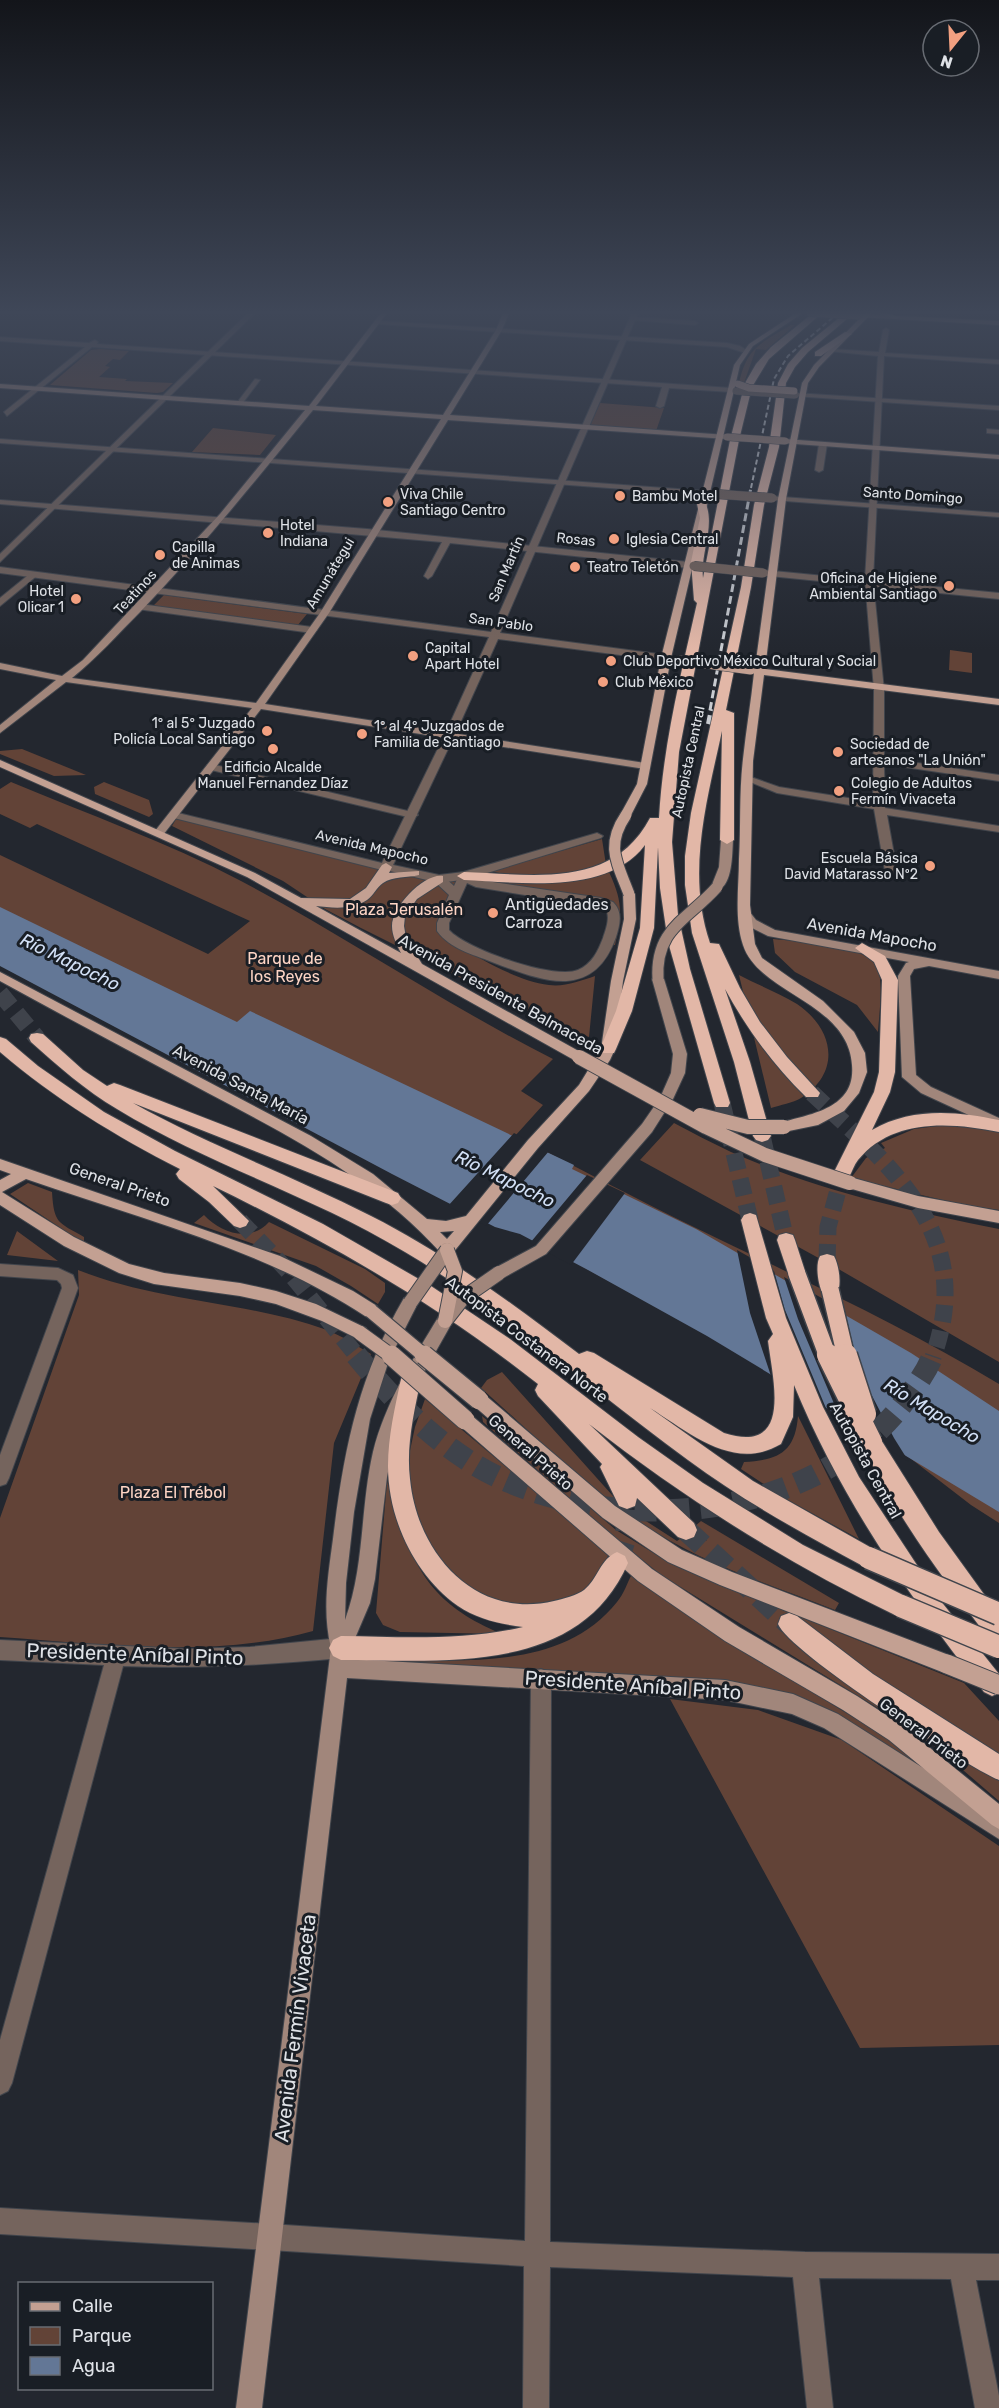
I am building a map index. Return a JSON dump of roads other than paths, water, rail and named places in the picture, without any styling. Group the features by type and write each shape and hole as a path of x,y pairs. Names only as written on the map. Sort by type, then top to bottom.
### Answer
{"highway":[{"name":"Autopista Central","path":"722,1103 685,976 670,909 665,846 670,770 690,657 701,614 738,425"},
{"name":"Autopista Central","path":"762,1136 742,1062 699,933 692,885 692,856 698,813 727,681 759,505 774,447 777,425"},
{"path":"701,614 696,569 705,523 704,498"},
{"path":"727,681 727,840"},
{"path":"608,1048 624,1011 647,928 649,865 655,821 670,770"},
{"path":"464,876 546,879 590,874 614,865 628,856 645,838 655,821"},
{"path":"692,885 720,961 737,998 770,1049 812,1093"},
{"path":"847,1172 882,1092 887,1072 890,980 880,960 862,948"},
{"name":"Autopista Costanera Norte","path":"37,1038 70,1068 148,1120 388,1233 498,1302 673,1438 728,1477 781,1510 869,1558 999,1614"},
{"name":"Autopista Costanera Norte","path":"0,1043 36,1073 115,1128 153,1149 280,1210 355,1250 447,1305 640,1451 732,1515 840,1577 901,1606 999,1647"},
{"path":"0,1051 36,1073"},
{"path":"70,1068 130,1095 392,1198"},
{"path":"847,1172 866,1141 907,1123 955,1118 999,1125"},
{"path":"153,1149 215,1197 240,1221"},
{"name":"Autopista Central","path":"750,1220 776,1318 814,1409 851,1484 932,1608 999,1692"},
{"name":"Autopista Central","path":"786,1240 834,1371 874,1446 913,1514 965,1591 999,1633"},
{"path":"827,1261 830,1289 844,1350 874,1446"},
{"path":"553,1343 609,1371 708,1434 736,1445 755,1446 774,1438 781,1424 783,1396 776,1318"},
{"path":"510,1351 586,1435 615,1471 627,1498"},
{"path":"411,1379 401,1435 400,1492 417,1542 442,1578 463,1597 486,1610 520,1617 555,1614 588,1599"},
{"path":"586,1435 686,1530"},
{"path":"340,1658 511,1644 551,1630 564,1622 608,1579 617,1563"},
{"path":"789,1624 877,1691 999,1768"}],"main road":[{"name":"Teatinos","path":"0,730 99,650 221,518 297,425"},
{"name":"Amunátegui","path":"159,833 259,706 324,613 440,425"},
{"path":"562,425 999,457"},
{"path":"443,1324 455,1271 450,1246 533,1144 584,1088 608,1048 617,981 630,919 629,894 612,850 617,828 640,790 666,658 691,566 704,498 726,425"},
{"path":"663,1103 735,1125 784,1127 820,1119 842,1105 856,1086 860,1059 854,1040 840,1023 758,960 747,938 745,914 748,761 767,573 782,499 792,425"},
{"name":"San Pablo","path":"666,658 999,702"},
{"path":"0,666 144,693 259,706 645,766"},
{"path":"25,708 45,680 41,674"},
{"path":"727,840 748,761"},
{"name":"Avenida Presidente Balmaceda","path":"0,763 251,875 663,1103 765,1155 847,1172 918,1202 999,1218"},
{"name":"Avenida Fermín Vivaceta","path":"340,1658 362,1605 375,1493 383,1450 396,1411 411,1379 443,1324 463,1298 499,1273 541,1250 657,1114 678,1073 680,1054 678,1042 658,979 657,960 666,935 703,903 717,886 725,867 727,840"},
{"path":"296,899 347,904 364,898 386,867"},
{"path":"378,881 393,875 415,873"},
{"path":"421,971 401,941 397,922 401,909 409,899 438,879"},
{"name":"Avenida Mapocho","path":"745,914 752,923 772,933 999,975"},
{"path":"937,963 914,964 905,971 907,1071 918,1086 999,1125"},
{"name":"Avenida Santa María","path":"0,976 297,1134 348,1165 450,1246"},
{"name":"General Prieto","path":"0,1164 238,1245 302,1270 343,1292 371,1311 479,1400 591,1498 639,1534 675,1556 999,1685"},
{"path":"0,1187 25,1173"},
{"name":"General Prieto","path":"0,1197 74,1246 110,1264 165,1280 222,1287 283,1300 308,1308 360,1333 399,1361 645,1575 732,1634 850,1703 896,1733 999,1818"},
{"path":"423,1224 446,1227 470,1219"},
{"name":"Avenida Fermín Vivaceta","path":"249,2408 340,1658 334,1609 354,1444 367,1396 393,1334 410,1303 450,1246"},
{"name":"Presidente Aníbal Pinto","path":"340,1658 541,1679 725,1689 793,1704 831,1721 999,1828"}],"street":[{"path":"0,559 138,425"},
{"path":"876,425 870,584 878,686 879,808 891,871"},
{"name":"San Martín","path":"386,867 451,735 585,427"},
{"name":"Santo Domingo","path":"0,441 411,471 704,498 716,494 999,515"},
{"path":"819,470 823,444"},
{"path":"0,502 54,506"},
{"name":"Rosas","path":"54,506 372,532 999,596"},
{"path":"428,576 447,540"},
{"name":"San Pablo","path":"0,570 666,658"},
{"path":"0,603 34,574"},
{"path":"140,607 312,630"},
{"path":"878,760 999,778"},
{"path":"211,767 412,815"},
{"path":"748,779 777,790 999,829"},
{"name":"Avenida Mapocho","path":"174,815 438,879 464,876 597,836"},
{"path":"464,876 476,883 609,905 615,912 615,920 601,957 586,972 557,976 527,970 459,944 446,935 443,927 456,895 464,876"},
{"path":"438,879 456,895"},
{"path":"0,1270 62,1275 69,1281 69,1296 0,1478"},
{"name":"Presidente Aníbal Pinto","path":"0,1650 186,1659 340,1658"},
{"path":"0,2083 116,1657"},
{"path":"536,2408 541,1679"},
{"path":"0,2221 537,2254 805,2265 999,2267"},
{"path":"805,2265 820,2408"},
{"path":"961,2267 988,2408"}],"water":[{"name":"Río Mapocho","path":"0,907 237,1022 250,1011 574,1165 572,1169 696,1229 911,1353 999,1411 999,1512 707,1336 588,1270 520,1234 495,1227 392,1174 0,966"}],"tunnel":[{"path":"0,993 37,1038"},
{"path":"812,1093 897,1177 919,1207 935,1239 944,1274 944,1313 933,1357"},
{"path":"722,1103 750,1220"},
{"path":"762,1136 786,1240"},
{"path":"827,1261 828,1227 843,1172"},
{"path":"240,1221 290,1273 358,1357"},
{"path":"356,1355 389,1393 425,1428 444,1444 486,1471 509,1482 559,1499 613,1508 669,1510 724,1504 777,1491 827,1468 871,1438 907,1398 925,1372 933,1355"},
{"path":"617,1563 626,1536 628,1509"},
{"path":"686,1530 789,1624"}],"railway":[{"path":"751,488 764,425"},
{"path":"710,710 751,487"},
{"path":"708,724 711,709"}],"place":[{"name":"Bambu Motel","path":"620,496"},
{"name":"Viva Chile Santiago Centro","path":"388,502"},
{"name":"Hotel Indiana","path":"268,533"},
{"name":"Iglesia Central","path":"614,539"},
{"name":"Capilla de Animas","path":"160,555"},
{"name":"Teatro Teletón","path":"575,567"},
{"name":"Oficina de Higiene Ambiental Santiago","path":"949,586"},
{"name":"Hotel Olicar 1","path":"76,599"},
{"name":"Capital Apart Hotel","path":"413,656"},
{"name":"Club Deportivo México Cultural y Social","path":"611,661"},
{"name":"Club México","path":"603,682"},
{"name":"1° al 5° Juzgado Policía Local Santiago","path":"267,731"},
{"name":"1° al 4° Juzgados de Familia de Santiago","path":"362,734"},
{"name":"Edificio Alcalde Manuel Fernandez Díaz","path":"273,749"},
{"name":"Sociedad de artesanos \"La Unión\"","path":"838,752"},
{"name":"Colegio de Adultos Fermín Vivaceta","path":"839,791"},
{"name":"Escuela Básica David Matarasso Nº2","path":"930,866"},
{"name":"Antigüedades Carroza","path":"493,913"}],"park label":[{"name":"Plaza Jerusalén","path":"404,909"},
{"name":"Parque de los Reyes","path":"285,967"},
{"name":"Plaza El Trébol","path":"173,1492"}]}
